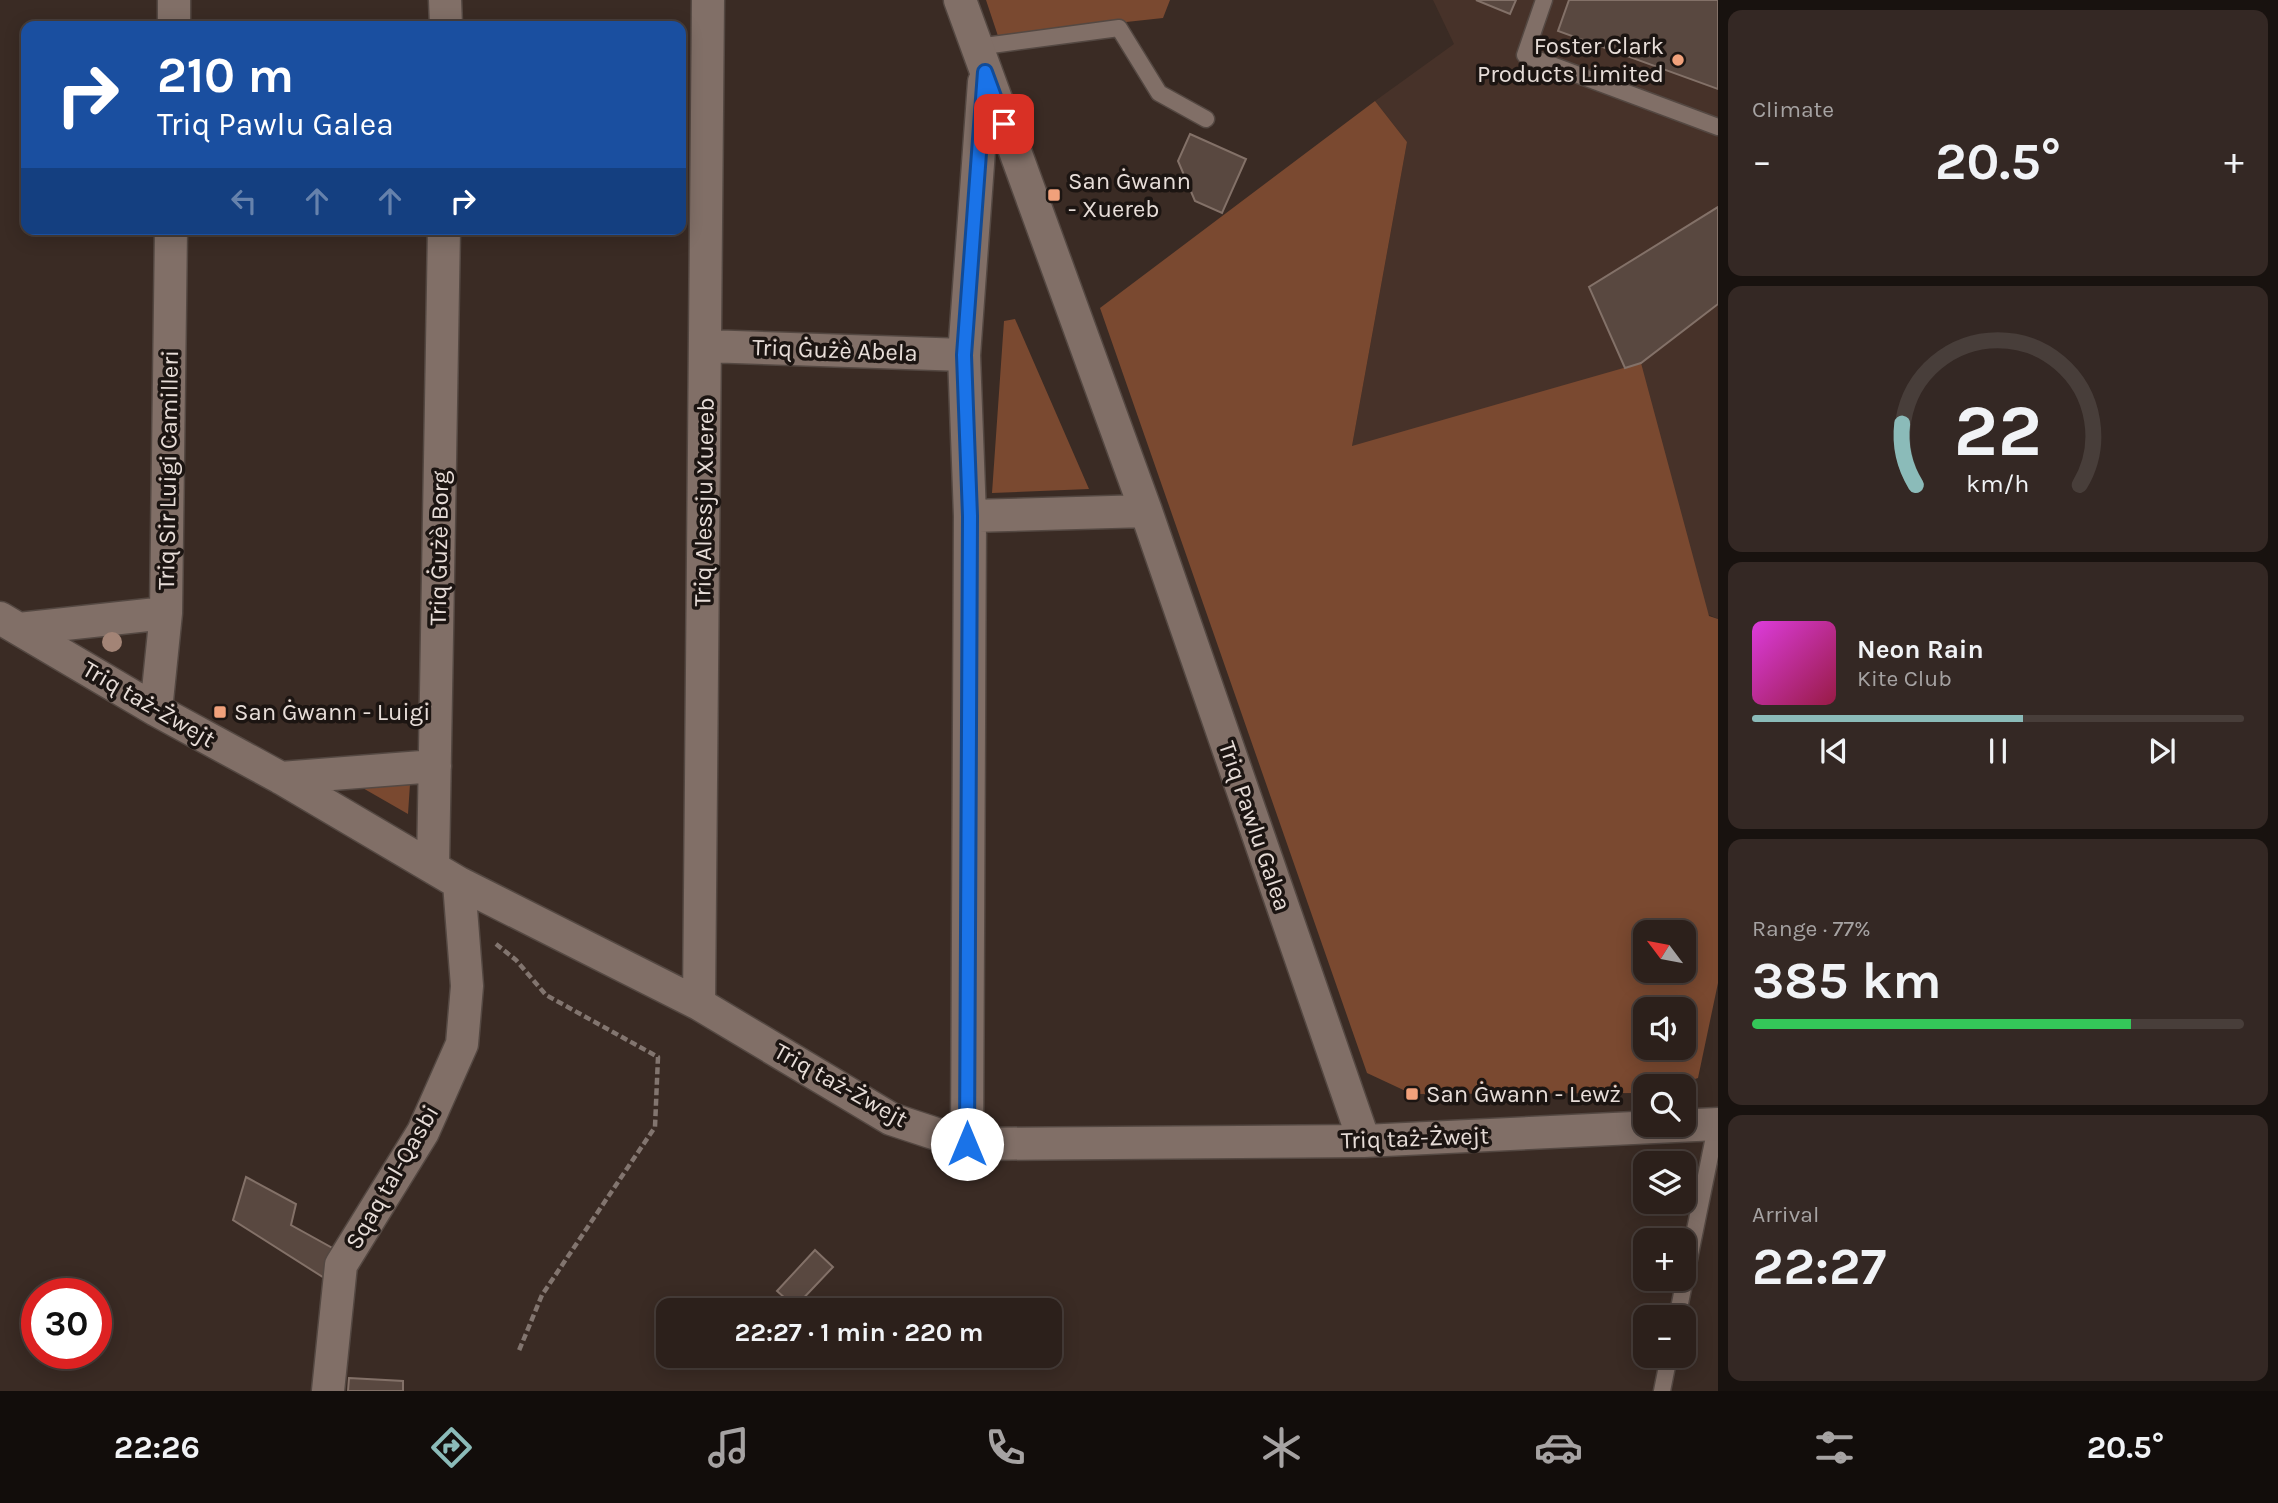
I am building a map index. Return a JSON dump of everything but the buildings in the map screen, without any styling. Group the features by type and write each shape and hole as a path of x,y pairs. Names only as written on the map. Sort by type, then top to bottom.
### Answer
{"street":[{"path":"174,0 174,21"},
{"path":"445,0 446,21"},
{"name":"Triq Alessju Xuereb","path":"699,1004 706,346 694,69 708,0"},
{"name":"Triq Pawlu Galea","path":"960,0 1146,511 1364,1141"},
{"path":"967,1144 970,516 964,355 981,60"},
{"name":"Triq Sir Luigi Camilleri","path":"156,710 166,612 171,235"},
{"name":"Triq Ġużè Borg","path":"444,235 435,766 446,875"},
{"name":"Triq Ġużè Abela","path":"706,346 964,355"},
{"path":"970,516 1146,511"},
{"name":"Triq taż-Żwejt","path":"9,623 166,612"},
{"name":"Triq taż-Żwejt","path":"9,623 446,875 699,1004 891,1119 967,1144 1364,1141 1717,1122"},
{"path":"281,778 435,766"},
{"name":"Sqaq tal-Qasbi","path":"328,1391 341,1265 423,1132 462,1044 467,986 461,916 446,875"}],"lane":[{"path":"1544,0 1525,55 1718,127"},
{"path":"981,60 1119,28 1159,93 1206,119"},
{"path":"1680,1305 1717,1122"},
{"path":"1662,1391 1667,1368"}],"path":[{"path":"461,916 516,960 546,995 658,1057 655,1127 542,1295 518,1353"}],"shaded area":[{"path":"986,0 1170,0 1163,18 998,36"},
{"path":"1433,0 1718,0 1718,619 1352,446 1407,142 1375,101 1454,44"},
{"path":"1375,101 1407,142 1352,446 1641,363 1709,616 1718,619 1718,983 1696,1079 1696,1074 1633,1074 1633,1093 1412,1094 1367,1073 1100,308"},
{"path":"1015,319 1089,489 992,493 1004,321"},
{"path":"354,783 410,784 408,814"}],"place":[{"name":"Foster Clark Products Limited","path":"1678,60"},
{"name":"San Ġwann - Xuereb","path":"1054,195"},
{"name":"San Ġwann - Luigi","path":"220,712"},
{"name":"San Ġwann - Lewż","path":"1412,1094"}],"route":[{"path":"967,1144 970,516 964,355 985,72 1004,124"}]}
